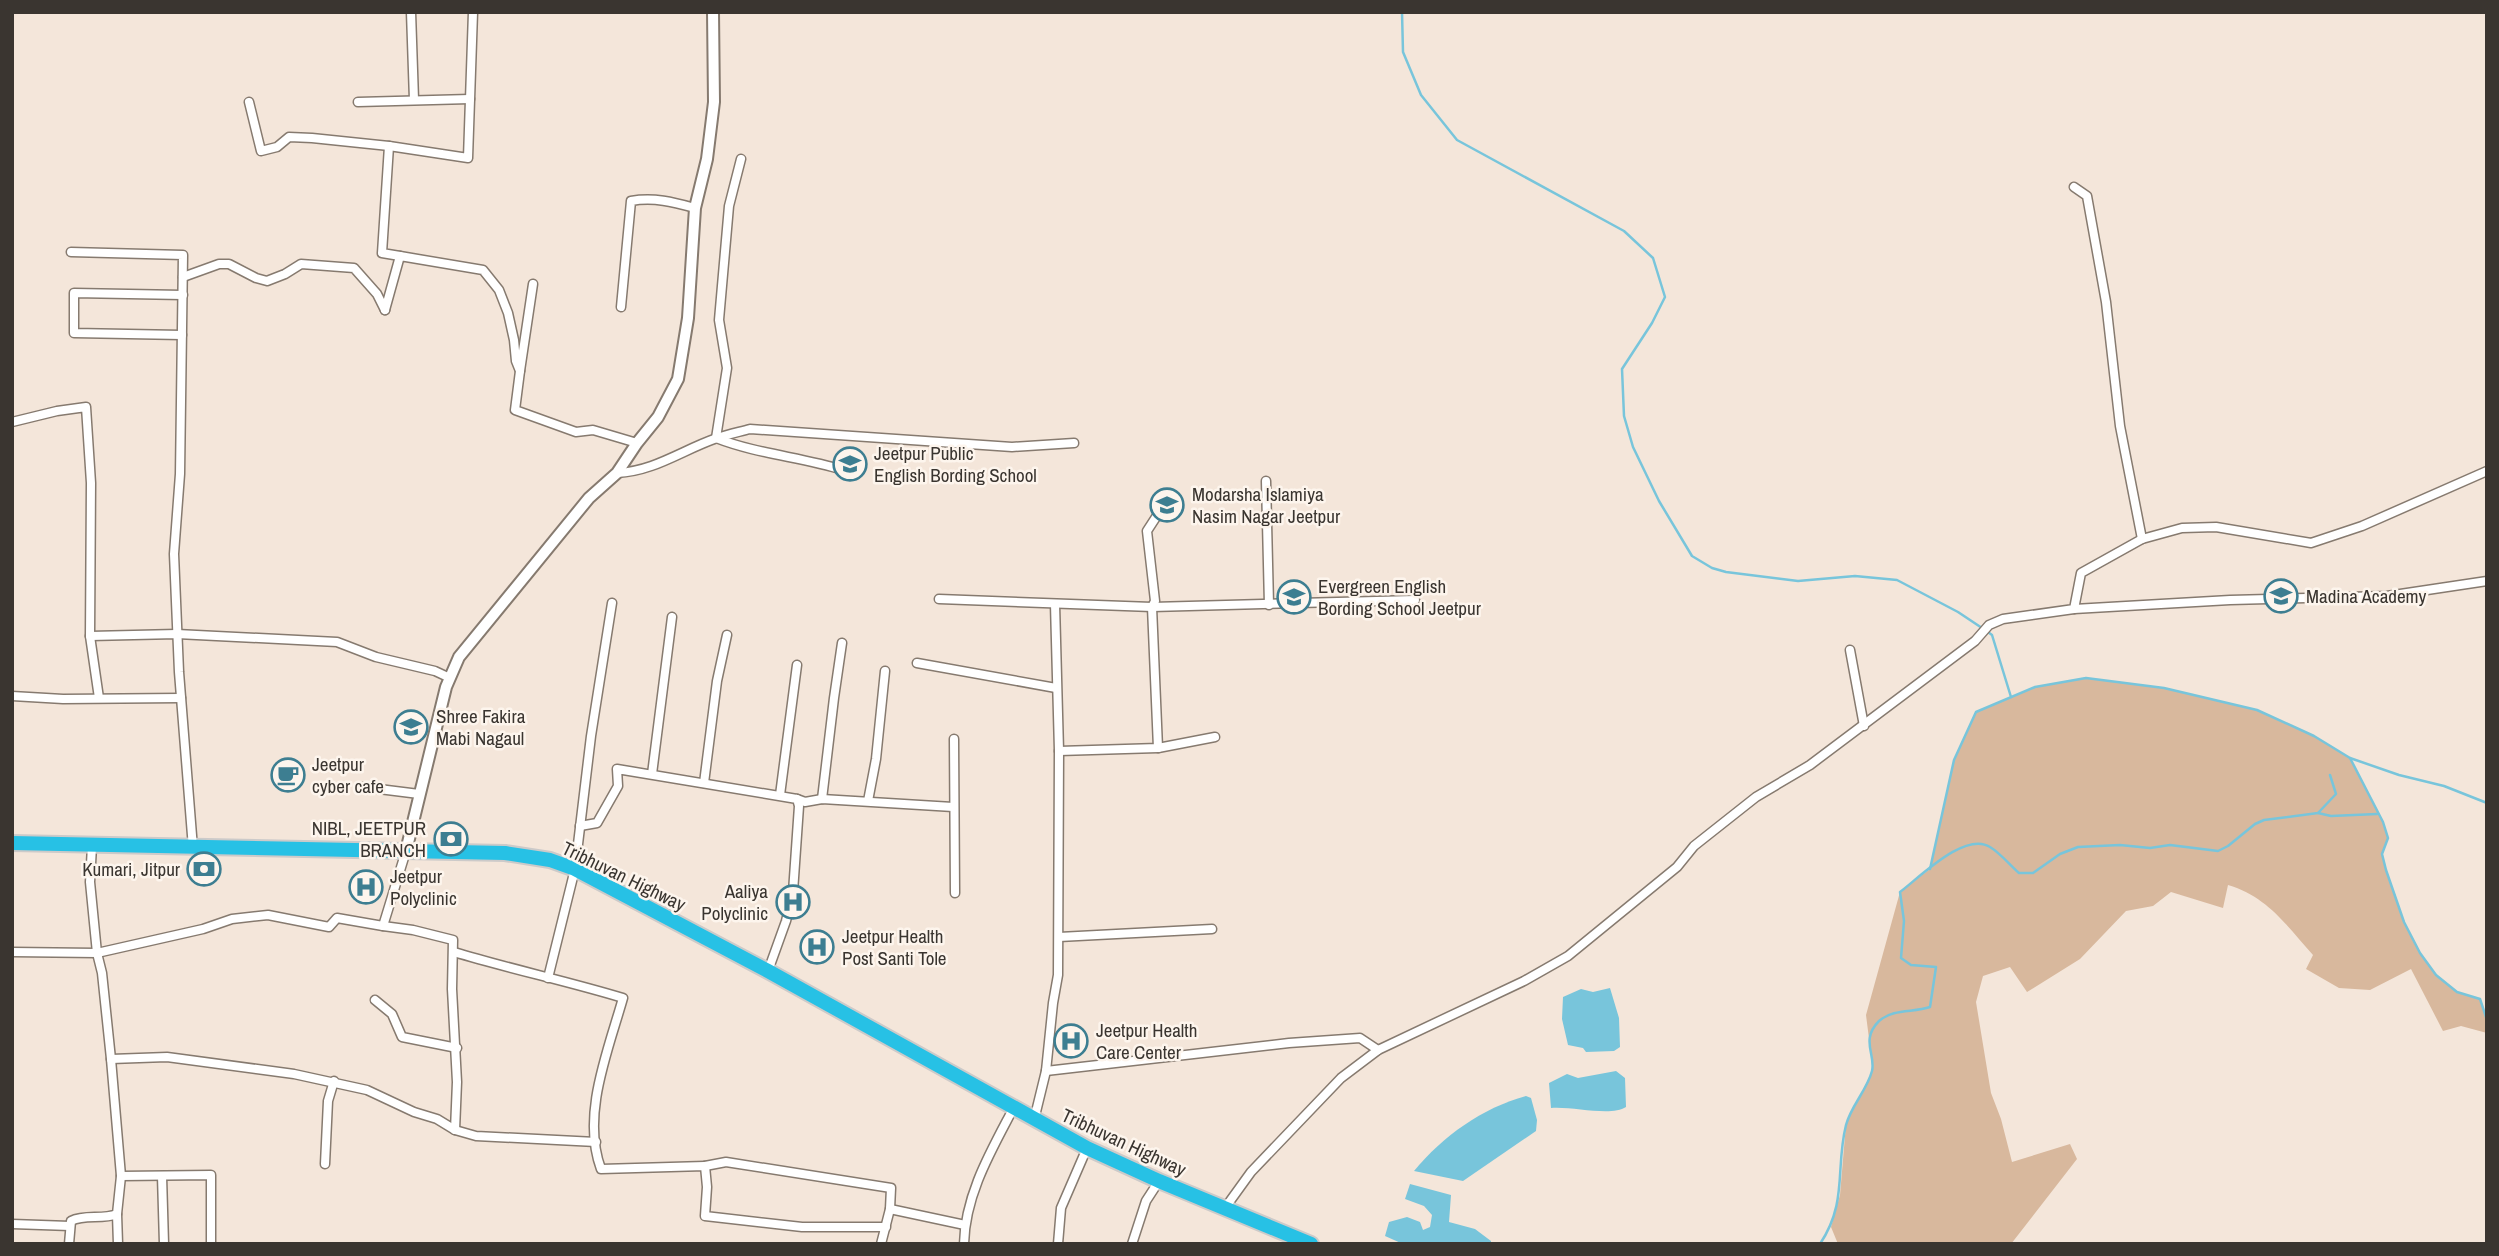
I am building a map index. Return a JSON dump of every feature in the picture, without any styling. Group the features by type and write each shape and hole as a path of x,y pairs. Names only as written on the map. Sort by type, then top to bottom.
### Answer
{"highway":[{"name":"Tribhuvan Highway","path":"12,843 505,853 550,860 575,869 768,971 1087,1148 1311,1244"}],"street":[{"path":"411,12 414,100"},
{"path":"249,102 261,151 277,147 289,137 389,146 468,158 473,12"},
{"path":"383,926 406,851 450,678 459,657 589,498 617,473 636,443 659,417 678,379 688,318 695,208 707,159 714,102 713,12"},
{"path":"358,102 470,99"},
{"path":"389,146 382,253 483,270 499,290 508,313 520,371"},
{"path":"716,438 727,368 719,320 729,206 741,159"},
{"path":"2074,187 2087,197 2106,302 2120,426 2142,539"},
{"path":"621,307 631,201 663,200 695,208"},
{"path":"71,252 183,255 180,474 174,554 181,698 193,848"},
{"path":"183,277 219,264 229,264 267,281 301,264 354,268 377,294 385,310 400,256"},
{"path":"533,284 515,410 576,432 593,430 636,443"},
{"path":"182,335 74,333 74,293 183,295"},
{"path":"12,422 86,407 91,483 90,636 99,698"},
{"path":"617,473 635,472 654,466 716,438 750,429 1012,447 1073,443"},
{"path":"716,438 749,449 817,462 843,470"},
{"path":"2074,609 2081,573 2142,539 2182,528 2216,527 2311,543 2362,526 2487,471"},
{"path":"1266,481 1269,605"},
{"path":"1158,748 1152,607 1155,601 1147,531 1160,511"},
{"path":"1225,1208 1251,1172 1341,1078 1378,1050 1524,981 1568,956 1677,867 1694,846 1756,797 1810,765 1864,726 1975,640 1989,625 2003,619 2074,609 2230,600 2388,596 2487,581"},
{"path":"939,599 1152,607 1415,600"},
{"path":"548,978 575,869 591,736 612,603"},
{"path":"1034,1120 1046,1071 1058,975 1059,751 1055,604"},
{"path":"652,774 672,617"},
{"path":"90,636 177,634 337,642 376,657 435,671 450,678"},
{"path":"704,783 717,681 727,635"},
{"path":"822,799 842,643"},
{"path":"1850,650 1864,726"},
{"path":"917,663 1056,688"},
{"path":"780,795 797,665"},
{"path":"868,802 876,759 885,671"},
{"path":"12,696 63,699 181,698"},
{"path":"1059,751 1158,748 1215,737"},
{"path":"954,738 955,893"},
{"path":"580,826 597,823 618,786 617,769 780,795 805,802 822,799 953,807"},
{"path":"363,787 419,794"},
{"path":"768,971 793,892 799,806 797,799"},
{"path":"92,846 90,882 97,953 102,973 121,1176 117,1214 118,1244"},
{"path":"12,952 97,953 203,929 232,919 268,915 329,927 337,918 412,930 453,940 452,989 457,1048 455,1130"},
{"path":"1059,937 1212,929"},
{"path":"454,952 623,998 594,1109 596,1154 601,1169 705,1166 726,1162 891,1188 890,1209 881,1244"},
{"path":"375,1000 391,1014 402,1037 457,1048"},
{"path":"1046,1071 1289,1043 1360,1038 1378,1050"},
{"path":"111,1059 167,1057 334,1081 367,1090 414,1112 437,1119 455,1130 476,1136 596,1142"},
{"path":"325,1164 328,1101 334,1081"},
{"path":"964,1244 964,1224 982,1169 1013,1109"},
{"path":"1058,1244 1061,1208 1087,1148"},
{"path":"705,1166 705,1216 802,1227 886,1227"},
{"path":"121,1176 211,1175 211,1244"},
{"path":"162,1176 164,1244"},
{"path":"1132,1244 1146,1201 1159,1181"},
{"path":"890,1209 964,1224"},
{"path":"69,1244 71,1221 117,1214"},
{"path":"12,1224 70,1226"}],"shaded area":[{"path":"2086,678 2164,688 2257,710 2314,736 2350,758 2383,822 2388,838 2382,854 2404,922 2420,953 2436,975 2457,992 2480,999 2487,1020 2487,1033 2461,1026 2443,1031 2411,969 2370,990 2339,988 2306,969 2313,955 2275,913 2242,890 2228,885 2223,908 2171,892 2153,906 2126,911 2080,959 2027,992 2010,967 1983,976 1976,1002 1991,1093 2012,1162 2070,1144 2077,1159 2011,1244 1838,1244 1831,1227 1840,1195 1846,1124 1873,1070 1866,1015 1900,892 1930,869 1954,760 1976,712 2035,687"}],"water":[{"path":"1610,988 1619,1018 1620,1047 1614,1051 1586,1052 1583,1048 1568,1045 1562,1019 1563,997 1581,989 1593,992"},
{"path":"1616,1071 1625,1078 1626,1107 1611,1111 1551,1108 1549,1083 1567,1074 1578,1078"},
{"path":"1526,1096 1531,1098 1537,1120 1536,1131 1463,1181 1414,1171 1438,1146 1464,1125 1494,1108"},
{"path":"1410,1184 1451,1195 1449,1222 1475,1229 1491,1241 1491,1244 1403,1244 1385,1236 1389,1222 1407,1217 1420,1222 1423,1230 1430,1227 1432,1215 1424,1206 1405,1199"}],"waterway":[{"path":"1402,12 1403,52 1421,95 1457,140 1624,231 1653,258 1665,297 1652,323 1622,369 1624,416 1633,447 1659,501 1692,556 1712,568 1726,572 1798,581 1855,576 1897,580 1958,612 1982,628"},
{"path":"1988,632 1992,635 2011,697"},
{"path":"1930,869 1954,760 1976,712 2035,687 2086,678 2164,688 2257,710 2314,736 2350,758 2399,775 2444,786 2487,803"},
{"path":"2350,758 2383,822 2388,838 2382,854 2386,870 2404,922 2420,953 2436,975 2457,992 2480,999 2487,1020"},
{"path":"1820,1244 1829,1229 1838,1199 1846,1125 1872,1071 1869,1041 1873,1028 1891,1014 1930,1007 1936,967 1911,965 1901,958 1904,921 1900,892 1943,858 1968,845 1990,847 2019,873 2033,873 2060,854 2078,847 2120,845 2150,848 2170,845 2218,851 2264,820 2318,813 2336,794 2330,775"},
{"path":"2318,813 2331,816 2377,814"}],"place":[{"name":"Jeetpur Public English Bording School","path":"850,464"},
{"name":"Modarsha Islamiya Nasim Nagar Jeetpur","path":"1167,505"},
{"name":"Madina Academy","path":"2281,596"},
{"name":"Evergreen English Bording School Jeetpur","path":"1294,597"},
{"name":"Shree Fakira Mabi Nagaul","path":"411,727"},
{"name":"Jeetpur cyber cafe","path":"288,775"},
{"name":"NIBL, JEETPUR BRANCH","path":"451,839"},
{"name":"Kumari, Jitpur","path":"204,869"},
{"name":"Jeetpur Polyclinic","path":"366,887"},
{"name":"Aaliya Polyclinic","path":"793,902"},
{"name":"Jeetpur Health Post Santi Tole","path":"817,947"},
{"name":"Jeetpur Health Care Center","path":"1071,1041"}]}
